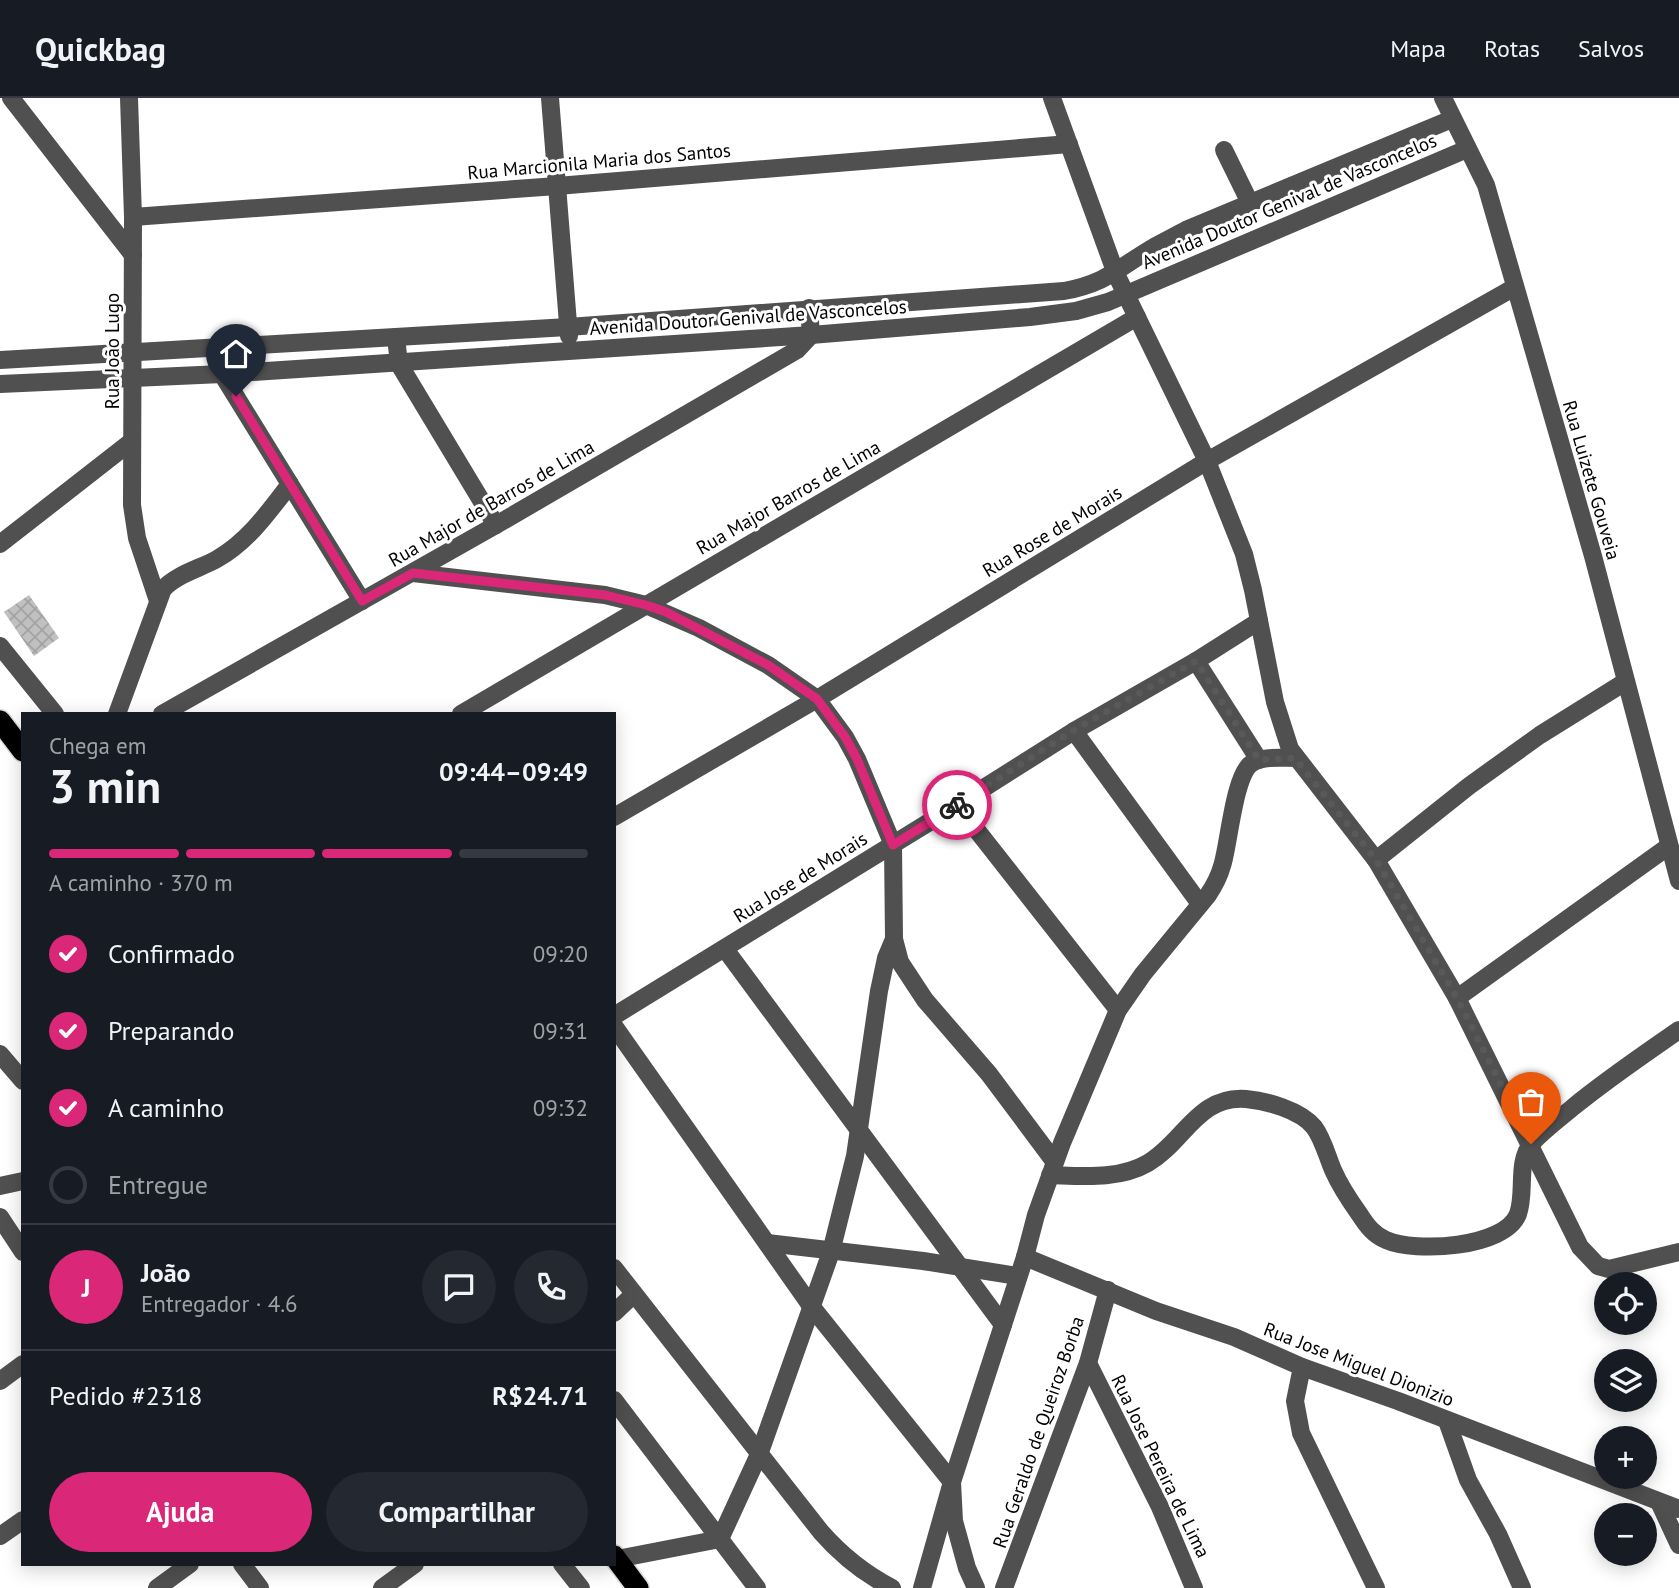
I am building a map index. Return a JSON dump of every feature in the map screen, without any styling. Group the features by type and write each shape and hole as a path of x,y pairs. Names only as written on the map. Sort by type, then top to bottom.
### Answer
{"highway":[{"path":"0,721 21,748"},
{"path":"616,1558 638,1588"}],"street":[{"path":"11,98 133,256"},
{"name":"Rua João Lugo","path":"129,98 133,217 134,522 143,560 158,601"},
{"path":"550,98 570,350"},
{"path":"1052,98 1116,274 1207,461 1244,554 1279,721 1295,758 1376,860 1457,998 1580,1247 1598,1266 1609,1269 1679,1252"},
{"name":"Rua Luizete Gouveia","path":"1443,98 1467,149 1483,175 1593,556 1679,881"},
{"name":"Avenida Doutor Genival de Vasconcelos","path":"0,360 568,327 1064,291 1091,285 1116,274 1177,235 1452,118"},
{"name":"Rua Marcionila Maria dos Santos","path":"133,217 1069,144"},
{"name":"Avenida Doutor Genival de Vasconcelos","path":"0,382 222,374 399,363 811,335 1059,314 1091,308 1467,149"},
{"path":"1224,150 1251,203"},
{"name":"Rua Rose de Morais","path":"616,816 817,699 1207,461 1515,287"},
{"path":"809,309 811,335"},
{"name":"Rua Major Barros de Lima","path":"464,712 1136,317"},
{"name":"Rua Major de Barros de Lima","path":"166,712 496,526 797,350 811,335"},
{"path":"396,337 399,363 496,526"},
{"path":"222,374 362,601"},
{"path":"0,544 132,441"},
{"path":"118,712 158,601 168,584 218,559 248,536 290,484"},
{"path":"413,573 605,595 646,605 699,628 768,665 817,699 845,737 857,759 893,845 894,939 900,962 914,985 989,1074 1052,1168 1107,1175 1133,1169 1158,1155 1208,1107 1225,1100 1247,1099 1283,1109 1313,1126 1340,1186 1375,1234 1389,1242 1406,1245 1472,1242 1496,1235 1515,1221 1520,1209 1524,1161 1531,1144 1586,1096 1679,1030"},
{"name":"Rua Jose de Morais","path":"616,1015 1074,730 1196,661 1259,621"},
{"path":"0,646 53,712"},
{"path":"1196,661 1259,760"},
{"path":"1376,860 1469,786 1540,735 1625,682"},
{"path":"1074,730 1200,904"},
{"path":"922,1588 952,1482 1052,1168 1118,1010 1143,974 1208,895 1222,869 1234,809 1245,772 1251,764 1259,760 1295,758"},
{"path":"957,805 1118,1010"},
{"path":"1457,998 1669,846"},
{"path":"720,1539 760,1452 831,1252 859,1133 879,991 886,958 894,939"},
{"path":"725,949 1003,1325"},
{"path":"616,1029 811,1306 952,1482 954,1521 967,1568 976,1588"},
{"path":"0,1055 21,1079"},
{"path":"0,1186 21,1181"},
{"path":"0,1217 21,1249"},
{"path":"767,1243 884,1256 1018,1276"},
{"name":"Rua Jose Miguel Dionizio","path":"1025,1257 1156,1311 1234,1337 1301,1367 1679,1509"},
{"path":"616,1271 842,1556 874,1579 892,1588"},
{"name":"Rua Geraldo de Queiroz Borba","path":"1005,1588 1087,1363 1108,1290"},
{"path":"616,1312 634,1294"},
{"name":"Rua Jose Pereira de Lima","path":"1087,1363 1160,1507 1194,1588"},
{"path":"0,1381 21,1365"},
{"path":"1301,1367 1295,1401 1301,1433 1376,1588"},
{"path":"616,1403 757,1588"},
{"path":"1447,1420 1468,1480 1498,1534 1522,1588"},
{"path":"1659,1502 1679,1545"},
{"path":"0,1536 21,1521"},
{"path":"616,1558 720,1539"},
{"path":"157,1588 187,1566"},
{"path":"244,1566 260,1588"},
{"path":"382,1588 412,1566"},
{"path":"564,1566 581,1588"}],"building":[{"path":"29,595 59,638 34,656 4,612"}],"way so far":[{"path":"957,805 1074,730 1196,661 1259,760 1295,758 1376,860 1457,998 1531,1144"}],"route":[{"path":"236,396 362,601 413,573 605,595 646,605 699,628 768,665 817,699 845,737 857,759 893,845 957,805"}]}
